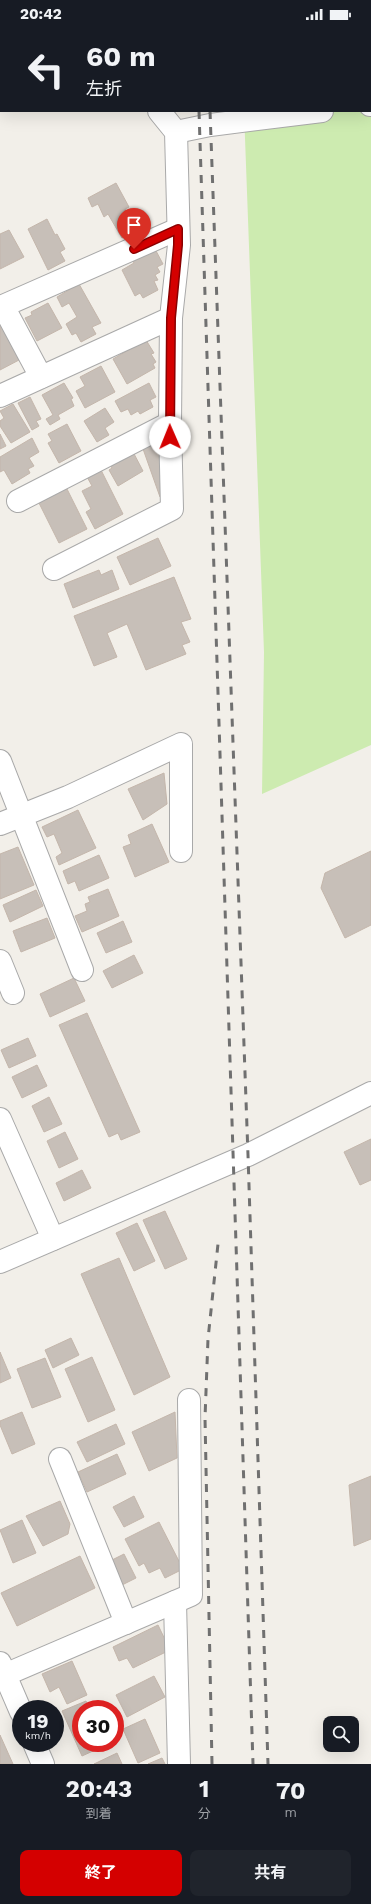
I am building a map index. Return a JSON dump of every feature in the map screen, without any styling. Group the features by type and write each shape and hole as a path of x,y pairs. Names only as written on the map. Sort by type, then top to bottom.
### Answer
{"street":[{"path":"54,569 172,509 170,423 171,318 178,245 176,132 160,112"},
{"path":"176,132 210,125 314,112"},
{"path":"41,377 3,306 178,229"},
{"path":"0,396 171,318"},
{"path":"18,501 170,423"},
{"path":"0,824 68,797 181,744 181,851"},
{"path":"0,761 20,816 82,970"},
{"path":"0,961 13,993"},
{"path":"0,1262 248,1155 371,1093"},
{"path":"0,1119 53,1239"},
{"path":"15,1700 2,1672 126,1623 191,1595 189,1400"},
{"path":"60,1459 126,1623"},
{"path":"175,1602 179,1764"},
{"path":"38,1752 43,1764"}],"green space":[{"path":"244,112 371,112 371,745 262,794 264,652"}],"building":[{"path":"116,183 129,207 125,209 136,231 122,238 108,214 104,217 98,204 92,207 88,198"},
{"path":"47,219 55,235 57,234 65,249 60,252 65,261 48,270 28,229"},
{"path":"9,230 24,257 0,269 0,234"},
{"path":"155,249 163,264 157,267 160,272 155,275 158,280 154,281 158,290 143,298 140,293 135,296 122,270 134,263 133,261"},
{"path":"79,284 101,323 92,327 96,334 81,342 76,333 72,335 66,324 77,317 69,303 62,307 57,297"},
{"path":"48,303 62,328 37,341 25,318 32,315 31,312"},
{"path":"0,323 19,360 0,370"},
{"path":"146,340 154,353 151,354 156,362 153,364 155,368 127,384 113,359"},
{"path":"101,366 115,392 85,408 76,391 85,386 80,377"},
{"path":"64,383 73,398 71,399 74,406 58,415 60,419 50,425 46,419 53,415 42,395"},
{"path":"149,383 156,397 150,400 153,407 140,414 138,411 131,415 128,409 121,412 115,401"},
{"path":"30,397 41,419 36,421 39,426 32,430 18,403"},
{"path":"13,404 30,432 11,443 0,426 0,421 4,418 0,411"},
{"path":"105,408 114,422 105,428 109,435 97,442 84,421"},
{"path":"67,424 81,451 59,463 48,443 52,441 48,434"},
{"path":"0,434 6,446 0,449"},
{"path":"32,438 39,452 29,458 34,466 28,469 30,473 12,484 4,470 0,472 0,457"},
{"path":"162,438 169,495 160,497 142,446"},
{"path":"132,450 143,471 118,486 109,470 112,468 109,463"},
{"path":"100,468 123,514 95,529 86,512 91,509 82,491 92,486 86,475"},
{"path":"65,485 87,529 59,543 37,499"},
{"path":"158,538 171,566 130,585 117,557"},
{"path":"99,570 101,575 112,570 119,589 73,608 64,584"},
{"path":"174,577 191,619 181,622 190,642 182,645 186,654 146,670 127,624 107,633 117,657 94,666 74,616"},
{"path":"164,773 167,804 143,820 128,789"},
{"path":"78,810 96,848 59,865 56,857 62,853 54,834 47,837 42,827"},
{"path":"152,824 169,862 135,877 123,847 131,844 128,835"},
{"path":"18,847 34,885 0,899 0,854"},
{"path":"371,851 371,925 345,938 321,888 325,873"},
{"path":"99,855 109,878 79,891 75,881 68,884 63,871"},
{"path":"108,889 119,916 82,932 75,916 87,911 85,904 90,902 88,897"},
{"path":"36,890 43,906 10,922 3,905"},
{"path":"47,918 55,938 21,952 13,931"},
{"path":"123,921 132,942 106,953 97,933"},
{"path":"134,955 143,973 112,988 103,971"},
{"path":"74,978 85,1001 50,1017 40,994"},
{"path":"87,1013 140,1132 121,1140 118,1133 109,1137 59,1025"},
{"path":"28,1038 36,1056 9,1068 1,1050"},
{"path":"37,1065 47,1086 22,1098 12,1077"},
{"path":"49,1097 62,1124 44,1132 32,1106"},
{"path":"65,1132 78,1159 59,1168 47,1141"},
{"path":"371,1139 371,1180 360,1185 344,1152"},
{"path":"82,1170 91,1188 64,1201 56,1183"},
{"path":"165,1211 187,1259 165,1269 143,1220"},
{"path":"137,1223 155,1261 134,1271 116,1233"},
{"path":"119,1258 170,1377 134,1395 81,1274"},
{"path":"71,1338 79,1355 53,1368 45,1350"},
{"path":"0,1352 11,1378 0,1383"},
{"path":"92,1357 115,1410 88,1422 65,1369"},
{"path":"45,1358 61,1397 32,1408 17,1369"},
{"path":"22,1412 35,1444 12,1454 0,1425 0,1421"},
{"path":"175,1412 177,1458 149,1471 132,1432"},
{"path":"116,1424 125,1444 87,1462 77,1442"},
{"path":"117,1454 126,1474 87,1492 78,1472"},
{"path":"371,1476 371,1539 354,1546 349,1485"},
{"path":"134,1496 144,1517 124,1527 113,1507"},
{"path":"60,1501 70,1524 68,1534 43,1546 26,1516"},
{"path":"22,1520 36,1553 13,1563 0,1530"},
{"path":"159,1522 183,1569 165,1578 160,1568 149,1573 144,1563 139,1566 125,1539"},
{"path":"124,1554 136,1578 122,1585 110,1561"},
{"path":"80,1556 95,1588 17,1626 1,1593"},
{"path":"158,1625 170,1650 133,1668 127,1658 119,1661 113,1647"},
{"path":"72,1661 87,1695 76,1700 72,1700 72,1702 67,1704 59,1687 50,1692 42,1674"},
{"path":"154,1676 165,1697 127,1717 124,1711 124,1700 118,1700 116,1695"},
{"path":"72,1707 72,1734 64,1716 64,1710"},
{"path":"145,1719 160,1753 138,1763 124,1729"},
{"path":"0,1735 13,1764 0,1764"},
{"path":"80,1752 91,1752 82,1756"},
{"path":"117,1753 122,1764 94,1764"},
{"path":"162,1758 165,1764 148,1764"}],"railway":[{"path":"199,112 253,1764"},
{"path":"210,112 248,1155 268,1764"},
{"path":"212,1764 205,1418 208,1339 218,1244"}],"route":[{"path":"134,249 178,229 178,245 171,318 170,437"}]}
